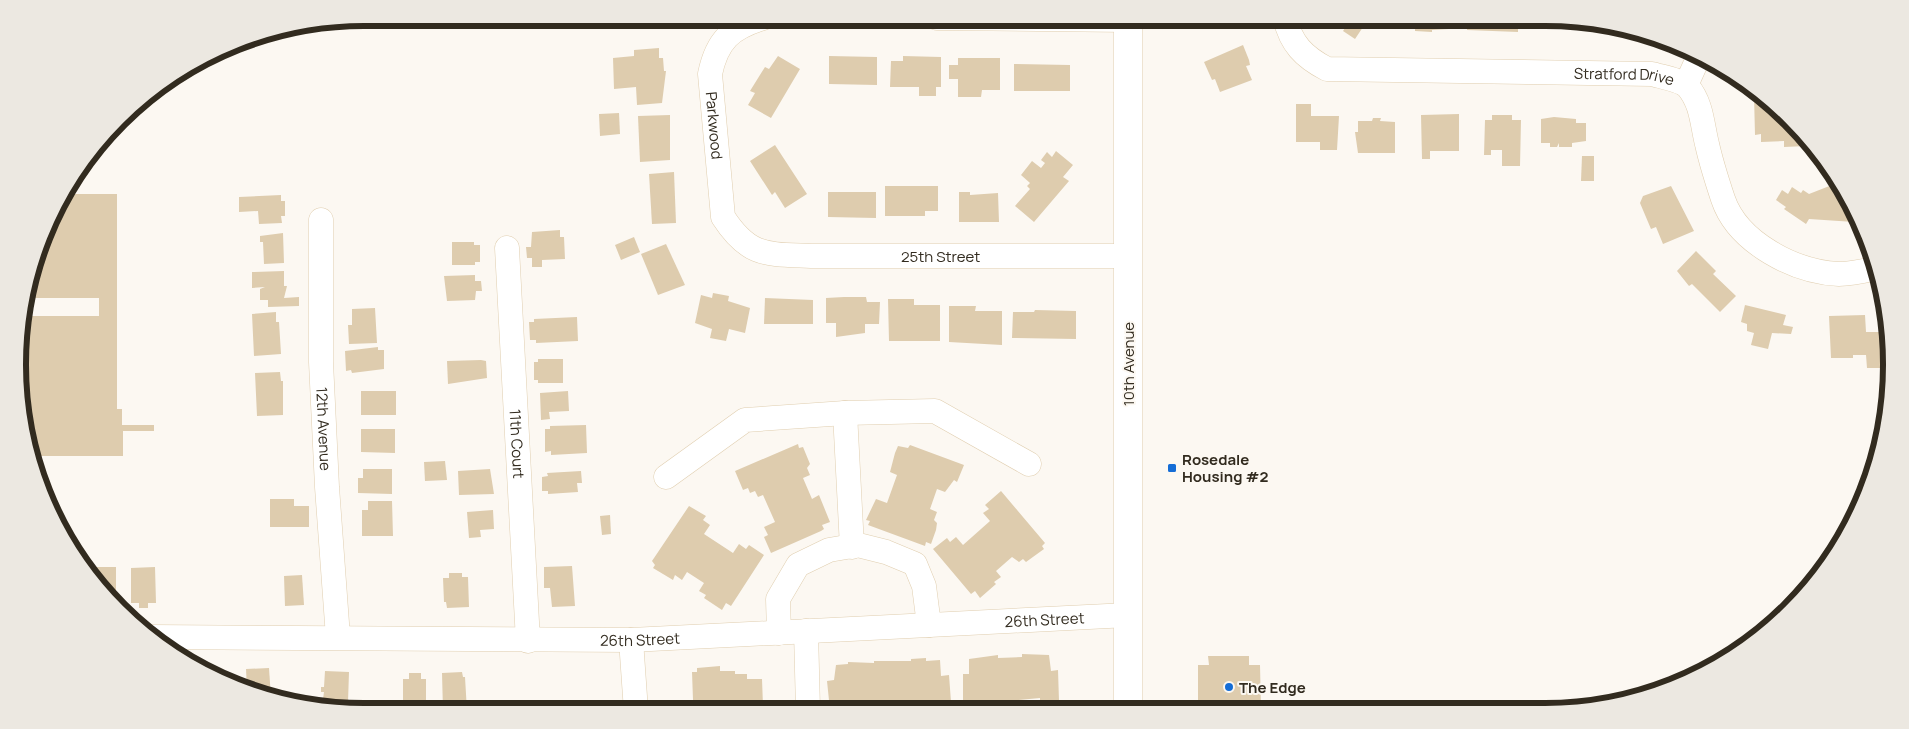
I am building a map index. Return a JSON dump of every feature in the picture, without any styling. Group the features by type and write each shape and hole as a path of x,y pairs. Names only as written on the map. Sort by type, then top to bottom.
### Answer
{"main road":[{"name":"10th Avenue","path":"1128,26 1128,703"}],"street":[{"name":"Parkwood","path":"741,26 726,37 714,54 710,74 723,217 735,235 751,248"},
{"name":"Stratford Drive","path":"1288,26 1296,46 1309,60 1327,69 1652,74 1686,85 1699,104 1707,144 1724,201 1735,220 1748,235 1763,248 1781,258 1818,271 1839,274 1859,273 1869,270"},
{"path":"1686,85 1696,62"},
{"name":"12th Avenue","path":"321,220 321,362 327,487 338,637"},
{"name":"11th Court","path":"507,248 528,641"},
{"name":"25th Street","path":"751,248 771,254 811,256 1129,256"},
{"path":"666,477 746,420 846,413 934,411 1029,464"},
{"path":"846,413 852,547"},
{"path":"778,633 778,599 798,565 829,550 858,545 886,552 915,564 924,586 929,625"},
{"name":"26th Street","path":"165,637 338,637 528,641 632,640 1128,615"},
{"path":"806,631 808,703"},
{"path":"632,640 636,703"}],"building":[{"path":"1346,26 1364,26 1355,39 1343,31"},
{"path":"1389,26 1449,26 1449,29 1432,30 1432,32 1415,31 1415,28 1389,28"},
{"path":"1467,26 1518,26 1518,32 1467,30"},
{"path":"1243,45 1250,65 1246,66 1252,80 1220,92 1215,79 1212,80 1204,62"},
{"path":"659,48 659,58 663,58 664,71 666,71 662,103 637,105 636,87 614,89 613,58 634,56 634,50"},
{"path":"778,56 800,69 771,118 748,105 755,93 750,91 765,67 769,69"},
{"path":"829,56 877,57 877,85 829,84"},
{"path":"903,56 941,57 941,87 936,87 936,96 919,96 919,87 890,87 891,61 903,61"},
{"path":"958,58 1000,58 1000,90 982,90 981,97 958,97 958,79 949,79 949,65 958,65"},
{"path":"1014,64 1070,65 1070,91 1014,91"},
{"path":"1754,99 1784,125 1803,146 1784,147 1784,141 1761,142 1761,134 1755,135"},
{"path":"1296,104 1311,104 1311,116 1339,116 1337,150 1320,150 1320,142 1296,142"},
{"path":"619,113 620,134 600,136 599,114"},
{"path":"1459,114 1459,151 1430,151 1430,159 1422,159 1421,115"},
{"path":"670,115 670,160 640,162 638,116"},
{"path":"1492,115 1512,115 1512,120 1521,120 1520,166 1502,166 1502,150 1491,150 1491,155 1484,155 1485,120 1492,120"},
{"path":"1554,117 1576,119 1576,123 1586,123 1586,141 1572,143 1572,147 1559,147 1559,143 1557,147 1550,147 1550,143 1541,143 1541,119"},
{"path":"1373,118 1381,118 1380,121 1395,122 1395,153 1358,153 1355,132 1358,132 1358,121 1372,121"},
{"path":"775,145 807,194 785,208 775,192 772,195 750,161"},
{"path":"1056,151 1073,165 1063,177 1069,181 1034,222 1015,206 1030,189 1027,186 1030,183 1021,175 1032,161 1041,168 1045,163 1041,160 1047,152 1052,157"},
{"path":"1582,156 1594,156 1594,181 1581,181"},
{"path":"674,172 676,223 652,224 649,174"},
{"path":"1831,185 1851,222 1809,219 1806,224 1784,209 1786,207 1776,200 1782,190 1788,194 1792,187 1801,193 1803,190 1809,194"},
{"path":"885,186 938,186 938,211 925,211 925,216 885,216"},
{"path":"1671,186 1694,231 1663,244 1656,227 1651,229 1640,203 1643,196"},
{"path":"828,192 876,192 876,218 828,217"},
{"path":"959,192 970,192 970,195 998,193 999,222 959,222"},
{"path":"73,194 117,194 117,409 122,409 122,425 154,425 154,431 123,431 123,456 39,456 29,409 27,387 26,364 30,316 99,316 99,298 33,298 44,256 61,215"},
{"path":"281,195 281,201 285,201 285,216 281,216 282,223 259,224 258,211 239,212 239,197"},
{"path":"560,230 560,237 564,237 565,259 542,260 542,267 532,267 532,258 527,258 526,247 531,247 532,232"},
{"path":"283,233 284,263 264,264 263,242 260,242 260,236"},
{"path":"634,237 640,252 621,260 615,245"},
{"path":"452,242 474,242 474,245 480,245 480,262 475,262 475,265 452,265"},
{"path":"666,244 685,285 658,295 641,254"},
{"path":"1696,251 1716,271 1713,274 1736,296 1720,312 1692,284 1689,286 1677,271"},
{"path":"284,271 284,286 287,286 284,298 299,297 299,306 268,307 268,300 260,300 260,289 265,287 252,288 252,272"},
{"path":"475,275 475,281 481,281 482,291 476,291 475,300 447,301 444,276"},
{"path":"713,293 729,296 728,301 750,308 745,333 729,329 726,341 710,338 712,329 695,323 701,295 712,298"},
{"path":"866,297 867,302 880,302 879,324 865,324 865,333 836,337 836,323 826,323 826,298"},
{"path":"765,298 813,300 813,324 764,324"},
{"path":"888,299 914,299 914,305 940,305 940,341 889,341"},
{"path":"1745,305 1786,315 1783,325 1793,327 1791,334 1772,333 1768,349 1751,345 1754,333 1747,331 1747,324 1741,322"},
{"path":"949,306 976,306 975,311 1002,311 1002,345 949,342"},
{"path":"375,308 377,343 349,344 348,325 352,325 352,309"},
{"path":"1035,310 1076,311 1076,339 1012,338 1013,312 1034,312"},
{"path":"276,312 276,322 279,322 281,354 254,356 252,314"},
{"path":"1865,315 1866,332 1881,332 1883,368 1867,368 1866,355 1853,355 1853,358 1831,358 1829,316"},
{"path":"577,317 578,341 536,343 536,340 530,340 529,322 534,322 534,319"},
{"path":"378,347 378,350 384,350 384,369 352,373 351,370 346,371 345,351"},
{"path":"538,359 563,359 563,383 538,383 538,380 534,380 534,362 538,362"},
{"path":"447,361 486,361 487,378 448,384"},
{"path":"280,372 281,381 283,381 283,415 257,416 255,373"},
{"path":"361,391 396,391 396,415 361,415"},
{"path":"568,391 569,411 549,412 550,419 541,420 540,393"},
{"path":"586,425 587,453 551,455 551,451 545,452 545,429 550,429 550,426"},
{"path":"361,429 395,429 395,453 361,452"},
{"path":"798,444 799,448 803,447 810,464 807,468 810,475 803,478 812,499 819,495 830,522 822,525 824,529 821,531 771,553 764,537 768,535 764,527 775,522 763,495 758,497 755,491 750,493 748,488 743,490 735,471"},
{"path":"910,445 964,465 957,482 954,480 945,492 937,489 930,509 937,512 934,520 937,523 936,530 931,544 926,542 925,546 868,525 870,521 866,520 876,499 887,503 897,475 890,472 898,446 908,448"},
{"path":"445,461 447,480 425,481 424,462"},
{"path":"363,469 392,469 392,494 358,493 358,478 363,478"},
{"path":"490,469 494,494 459,495 458,471"},
{"path":"581,471 582,483 577,483 578,492 548,494 548,491 542,491 542,477 548,476 547,473"},
{"path":"1001,491 1045,543 1042,546 1044,549 1026,562 1023,559 1019,562 1012,557 996,571 1001,577 994,582 996,584 980,598 975,591 971,594 933,549 947,538 950,542 956,537 963,545 990,521 983,513 989,509 985,505"},
{"path":"270,499 294,499 294,506 309,506 309,527 270,527"},
{"path":"368,501 392,501 393,536 362,536 362,510 368,510"},
{"path":"689,506 706,516 703,520 710,525 704,534 733,553 739,544 746,549 749,545 764,555 731,606 726,603 722,610 704,598 706,595 699,591 704,583 687,572 682,580 675,575 673,580 653,568 655,565 652,561"},
{"path":"493,510 494,529 480,530 481,537 469,538 467,512"},
{"path":"610,515 611,534 602,535 600,516"},
{"path":"572,566 575,606 552,607 550,588 544,588 544,567"},
{"path":"94,567 116,567 116,594"},
{"path":"155,567 156,603 148,603 148,608 139,608 139,603 131,603 131,568"},
{"path":"449,573 462,573 462,577 468,577 469,607 447,608 446,602 444,602 443,578 449,578"},
{"path":"302,575 304,605 285,606 284,576"},
{"path":"1022,654 1049,655 1051,671 1058,670 1059,701 1048,702 1049,700 1040,700 1040,698 996,702 996,700 983,700 983,702 975,703 963,702 963,674 969,674 969,659 998,655 998,658 1022,657"},
{"name":"The Edge","path":"1208,656 1249,656 1249,665 1260,665 1261,703 1198,703 1198,665 1209,665"},
{"path":"926,658 926,661 940,660 941,676 949,675 951,702 829,703 827,681 834,680 836,665 848,664 848,662 874,663 874,661 911,661 911,659"},
{"path":"720,666 720,671 735,671 735,674 747,674 747,679 762,679 763,703 698,703 698,700 693,700 692,672 697,672 697,668"},
{"path":"269,668 270,689 247,681 246,669"},
{"path":"325,671 349,672 348,702 354,703 323,700 324,692 321,692 321,687 324,687"},
{"path":"462,672 463,677 465,677 467,703 443,703 442,673"},
{"path":"409,673 421,673 421,679 426,679 426,703 403,703 403,679 409,679"}],"place":[{"name":"Rosedale Housing #2","path":"1172,468"},
{"name":"The Edge","path":"1229,687"}]}
